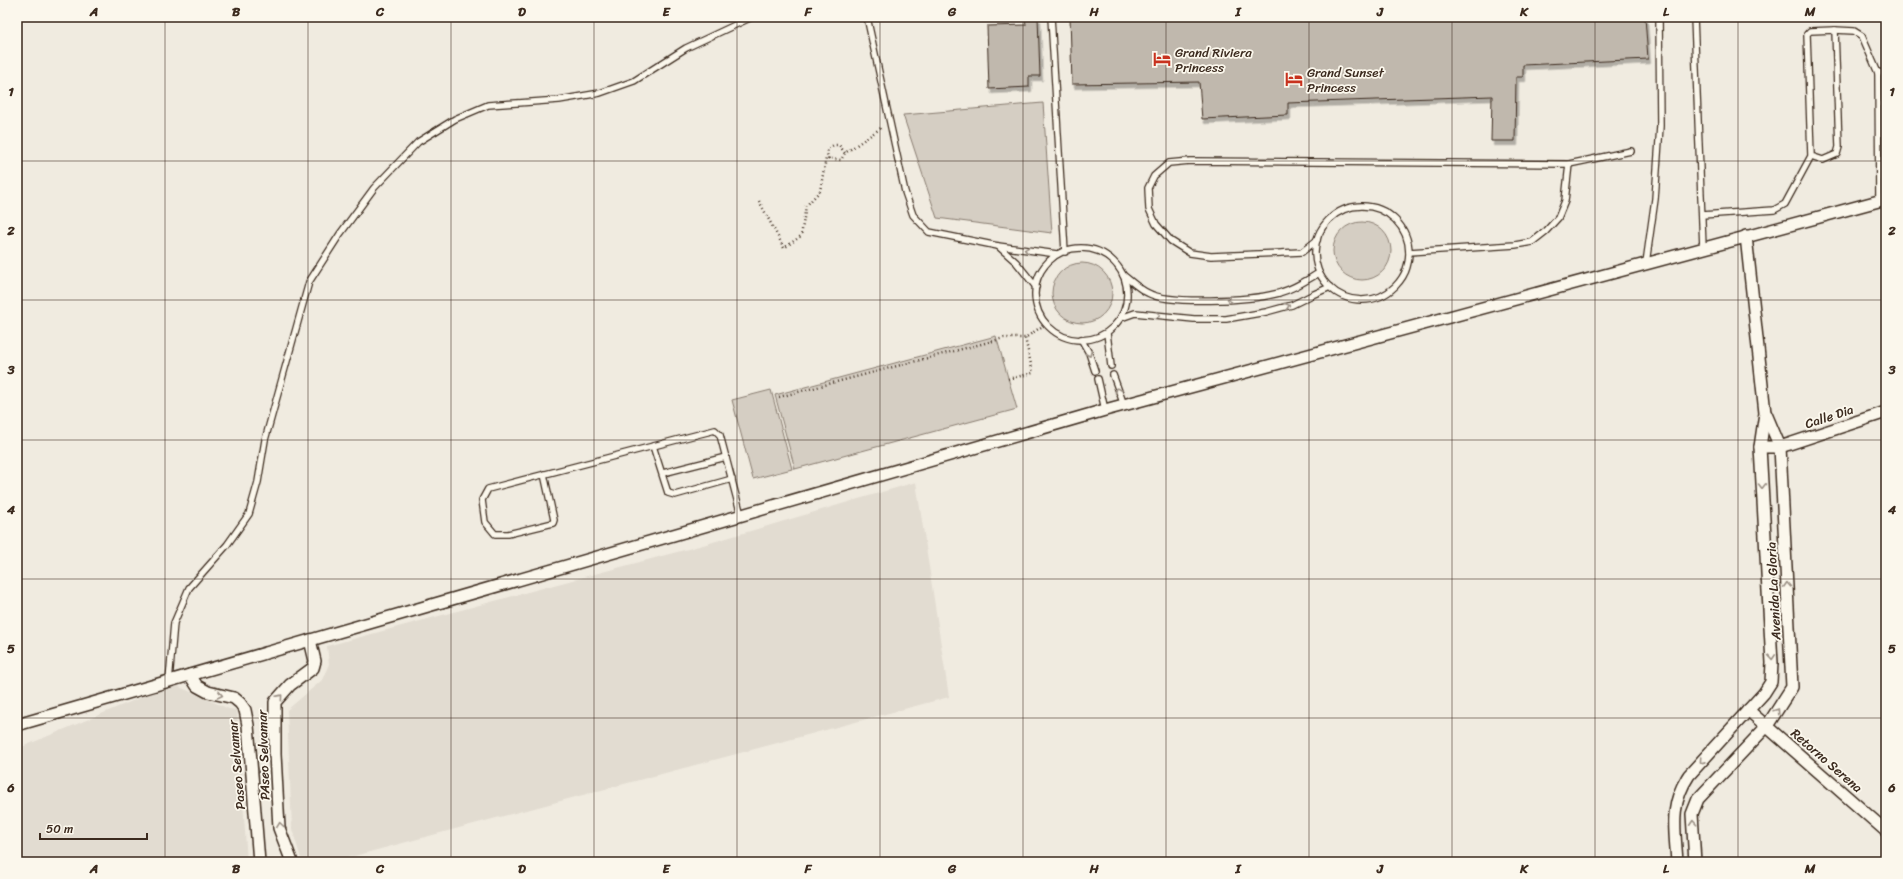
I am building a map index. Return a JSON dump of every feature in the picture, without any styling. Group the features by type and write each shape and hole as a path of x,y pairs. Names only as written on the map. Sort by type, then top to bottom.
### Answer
{"street":[{"path":"17,725 1105,410 1882,200"},
{"name":"Avenida La Gloria","path":"1695,862 1692,814 1698,799 1767,726 1792,687 1780,447 1766,413 1746,236"},
{"name":"Calle Dia","path":"1780,447 1886,412"},
{"name":"Avenida La Gloria","path":"1677,862 1676,802 1680,788 1689,775 1764,693 1771,682 1772,663 1760,447 1766,413"},
{"path":"1760,447 1780,447"},
{"name":"PAseo Selvamar","path":"292,862 279,828 275,754 275,702 290,685 313,668 315,662 310,640"},
{"name":"Paseo Selvamar","path":"190,675 197,686 208,692 234,698 245,710 248,725 259,862"},
{"path":"1748,710 1767,726"},
{"name":"Retorno Serena","path":"1767,726 1886,831"}],"lane":[{"path":"169,680 174,623 189,588 227,545 249,514 258,482 265,440 308,282 340,234 374,188 418,142 455,119 488,105 559,100 600,93 634,81 686,48 752,17"},
{"path":"867,17 905,192 913,215 929,232 998,246 1057,254 1073,248 1092,249 1107,256 1119,267 1123,275 1127,291 1126,304 1121,318"},
{"path":"1051,17 1065,252"},
{"path":"1646,263 1655,199 1660,126 1659,17"},
{"path":"1694,17 1703,248"},
{"path":"1811,156 1823,160 1837,154 1839,147 1835,30"},
{"path":"1702,215 1774,210 1785,204 1811,156 1807,34 1810,31 1854,31 1862,36 1878,73 1882,200"},
{"path":"1878,73 1886,72"},
{"path":"1317,240 1302,252 1212,256 1190,253 1171,241 1156,224 1149,209 1148,188 1154,176 1169,163 1190,161 1569,164 1631,151"},
{"path":"1408,252 1515,245 1532,242 1546,231 1558,218 1565,201 1569,164"},
{"path":"1369,206 1377,208 1392,217 1399,225 1408,241 1408,252 1406,268 1402,278 1395,287 1376,298 1360,300 1344,296 1330,288 1319,273 1315,257 1317,240 1326,223 1338,212 1353,207 1369,206"},
{"path":"998,246 1016,262 1036,286"},
{"path":"1057,254 1044,267 1036,286 1037,308 1052,330 1068,338 1087,340 1106,333 1121,318 1135,313 1194,319 1226,319 1266,312 1292,305 1312,294 1330,288"},
{"path":"1123,275 1149,294 1177,300 1248,299 1276,294 1298,286 1319,273"},
{"path":"1106,333 1111,366"},
{"path":"1081,339 1089,353 1095,370"},
{"path":"1113,375 1124,405"},
{"path":"1098,379 1105,410"},
{"path":"544,474 554,520 553,523 508,534 495,534 485,522 482,500 488,489 544,474 715,430 720,436 741,515"},
{"path":"653,446 668,492 675,495 732,479"},
{"path":"662,473 726,457"}],"path":[{"path":"759,201 784,248 801,236 806,206 820,191 826,158 841,160 845,153 890,122"},
{"path":"829,159 826,154 828,148 834,145 838,145 845,153"},
{"path":"779,397 1004,338 1025,338 1047,324"},
{"path":"1008,378 1033,373 1025,338"}],"shaded area":[{"path":"1043,103 1052,233 937,218 903,115"},
{"path":"1356,222 1368,222 1383,230 1391,245 1391,257 1383,272 1368,280 1356,280 1341,272 1333,257 1333,245 1341,230"},
{"path":"1076,263 1088,263 1099,268 1107,276 1112,287 1110,305 1099,318 1088,323 1076,323 1065,318 1057,310 1052,299 1052,287 1057,276 1065,268"},
{"path":"996,336 1017,409 795,469 775,395"},
{"path":"771,390 792,469 753,479 732,400"},
{"path":"916,482 949,697 332,862 302,862 292,829 287,710 322,680 329,664 327,646 703,545"},
{"path":"173,684 229,709 237,710 247,862 17,862 17,749"}],"building":[{"path":"1025,17 1038,17 1040,76 1029,76 1029,87 989,89 987,26 1026,25"},
{"name":"Grand Sunset Princess","path":"1070,17 1645,17 1648,59 1523,65 1523,77 1516,77 1515,141 1491,141 1492,96 1288,103 1288,115 1202,119 1199,82 1072,84"}],"place":[{"name":"Grand Riviera Princess","path":"1162,59"},
{"name":"Grand Sunset Princess","path":"1294,79"}]}
